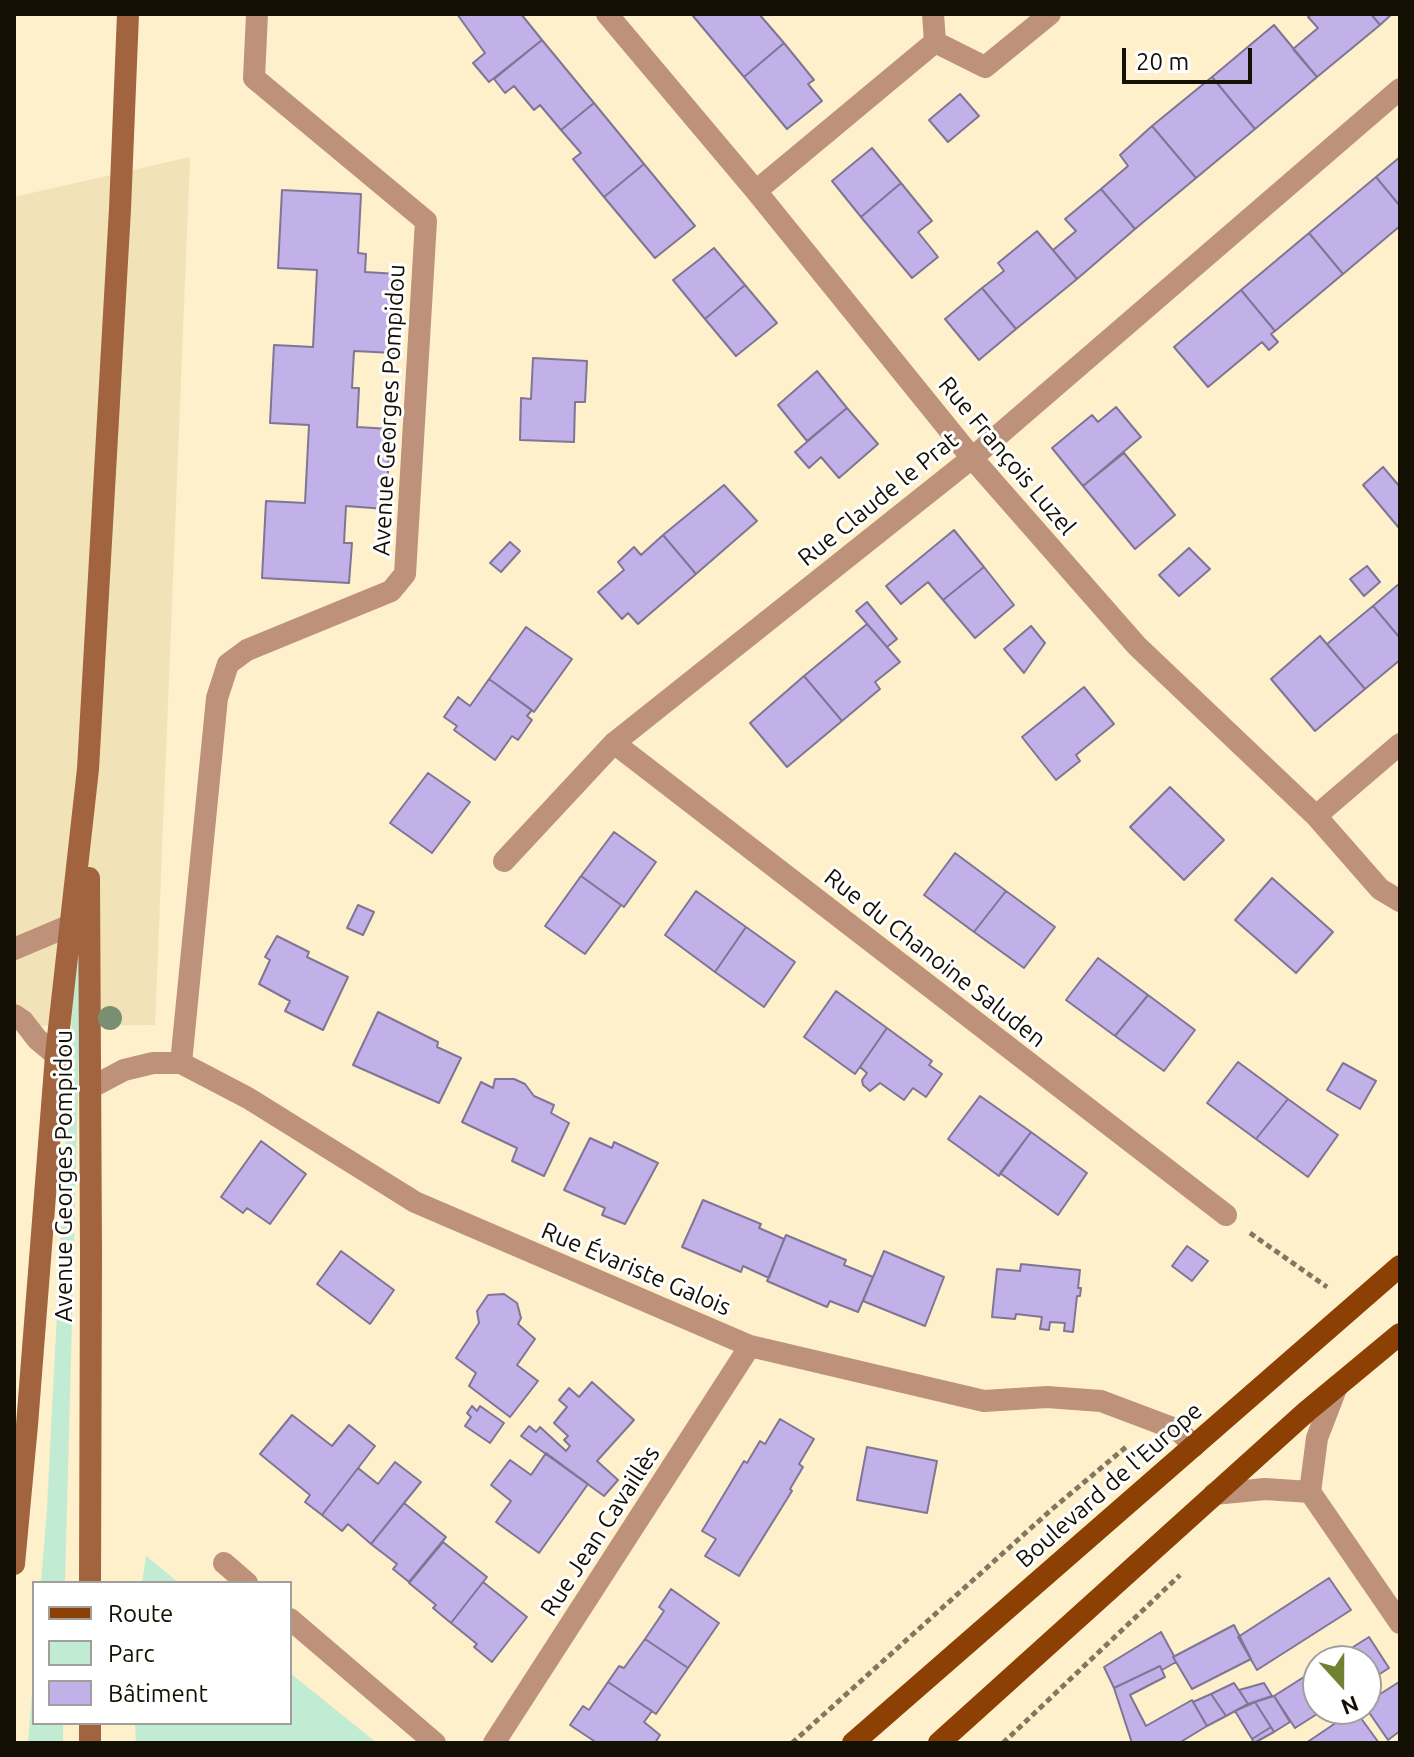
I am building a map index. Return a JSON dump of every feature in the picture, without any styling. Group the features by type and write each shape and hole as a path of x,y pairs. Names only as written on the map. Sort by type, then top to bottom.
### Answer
{"main road":[{"name":"Avenue Georges Pompidou","path":"14,1564 56,1055 88,769 128,14"},
{"name":"Avenue Georges Pompidou","path":"88,769 90,1581"},
{"name":"Boulevard de l'Europe","path":"853,1743 1400,1266"},
{"path":"939,1743 1214,1494 1400,1334"}],"street":[{"name":"Avenue Georges Pompidou","path":"181,1063 217,698 228,664 247,650 391,591 405,574 426,221 254,78 257,14"},
{"name":"Rue François Luzel","path":"607,14 756,191 972,458 1137,646 1316,816 1380,889 1400,901"},
{"path":"933,14 935,42"},
{"path":"935,42 985,67 1050,14"},
{"path":"756,191 935,42"},
{"name":"Rue Claude le Prat","path":"504,861 614,743 972,458 1400,89"},
{"name":"Rue du Chanoine Saluden","path":"614,743 1226,1215"},
{"path":"1316,816 1400,744"},
{"path":"14,949 71,925"},
{"path":"14,1015 56,1055"},
{"path":"90,1088 124,1070 153,1063 181,1063"},
{"name":"Rue Évariste Galois","path":"181,1063 248,1098 415,1202 750,1346 984,1401 1047,1397 1101,1401 1178,1430 1194,1446"},
{"name":"Rue Jean Cavaillès","path":"494,1743 750,1346"},
{"path":"1337,1386 1317,1438 1310,1492 1400,1623"},
{"path":"1214,1494 1265,1489 1310,1492"},
{"path":"224,1563 245,1581"},
{"path":"292,1621 435,1743"}],"path":[{"path":"1226,1215 1354,1307"},
{"path":"792,1743 1051,1510 1154,1422"},
{"path":"1003,1743 1181,1574"}],"shaded area":[{"path":"190,157 155,1025 15,1026 14,1058 14,197"}],"green space":[{"path":"83,904 65,1581 41,1581 47,1509 73,999"},
{"path":"146,1556 177,1581 142,1581"},
{"path":"292,1675 377,1743 136,1743 135,1725 292,1725"},
{"path":"32,1694 32,1725 63,1725 63,1743 28,1743"}],"building":[{"path":"457,14 521,14 542,40 489,82 473,63 485,53"},
{"path":"759,14 784,43 744,77 693,16"},
{"path":"1312,14 1371,14 1380,25 1317,77 1293,49 1318,28 1308,17"},
{"path":"1371,14 1392,14 1380,25"},
{"path":"1274,25 1317,77 1255,129 1212,77"},
{"path":"542,40 594,103 561,130 540,105 534,110 514,86 505,93 494,79"},
{"path":"784,43 814,80 808,84 822,101 787,129 744,77"},
{"path":"1212,77 1255,129 1196,178 1152,126"},
{"path":"960,94 979,116 948,142 929,120"},
{"path":"594,103 644,164 604,197 573,159 581,153 561,130"},
{"path":"1152,126 1196,178 1135,229 1101,189 1128,166 1120,155"},
{"path":"872,148 901,183 861,217 832,181"},
{"path":"1400,157 1400,206 1376,177"},
{"path":"644,164 695,226 655,258 604,197"},
{"path":"1376,177 1400,206 1400,226 1343,274 1309,233"},
{"path":"901,183 932,221 918,232 938,257 912,278 861,217"},
{"path":"1101,189 1135,229 1077,279 1053,250 1076,231 1065,219"},
{"path":"282,190 361,194 358,253 366,254 365,272 398,274 394,353 354,351 352,388 359,388 357,427 390,429 386,509 346,506 344,543 352,543 349,583 262,578 266,501 305,503 309,425 270,423 274,345 313,347 317,270 278,268"},
{"path":"1037,231 1077,279 1016,329 982,288 1004,271 998,263"},
{"path":"1309,233 1343,274 1275,331 1241,290"},
{"path":"714,248 745,285 705,319 673,280"},
{"path":"745,285 777,323 736,356 705,319"},
{"path":"982,288 1016,329 979,360 945,319"},
{"path":"1241,290 1275,331 1271,334 1278,342 1269,350 1262,342 1208,387 1174,347"},
{"path":"533,358 587,361 585,402 575,402 574,442 520,440 521,398 531,399"},
{"path":"817,371 847,408 807,441 778,405"},
{"path":"1116,407 1141,437 1083,486 1052,448 1092,415 1098,422"},
{"path":"847,408 878,444 839,478 821,457 809,468 795,452"},
{"path":"1124,453 1175,515 1135,549 1083,486"},
{"path":"1383,467 1400,487 1399,528 1363,485"},
{"path":"724,485 757,521 696,574 663,535"},
{"path":"954,530 984,567 943,600 928,582 901,604 886,586"},
{"path":"663,535 696,574 638,624 628,613 622,619 598,592 624,570 618,562 634,547 641,555"},
{"path":"510,542 520,551 501,572 490,563"},
{"path":"1189,548 1210,569 1179,596 1159,575"},
{"path":"1367,566 1380,582 1364,596 1350,579"},
{"path":"984,567 1014,605 975,638 943,600"},
{"path":"1400,583 1400,638 1373,606"},
{"path":"867,602 897,639 887,647 856,611"},
{"path":"1373,606 1400,638 1400,660 1365,689 1327,644"},
{"path":"867,624 900,662 875,682 880,689 842,721 804,676"},
{"path":"1031,626 1045,643 1024,673 1004,649"},
{"path":"526,627 572,659 534,712 489,679"},
{"path":"1320,636 1365,689 1315,731 1271,679"},
{"path":"804,676 842,721 787,767 750,723"},
{"path":"489,679 532,710 527,716 532,720 518,740 512,736 495,760 454,730 457,726 444,717 458,697 470,706"},
{"path":"1084,687 1114,724 1076,755 1080,761 1056,780 1022,737"},
{"path":"428,773 470,802 432,853 390,823"},
{"path":"1170,787 1224,840 1184,880 1130,827"},
{"path":"614,832 656,862 624,907 581,876"},
{"path":"955,853 1006,891 974,932 924,895"},
{"path":"581,876 621,905 585,954 545,926"},
{"path":"1272,878 1333,932 1296,973 1235,920"},
{"path":"696,891 746,927 715,972 665,935"},
{"path":"1006,891 1055,927 1024,968 974,932"},
{"path":"358,905 374,912 363,935 347,928"},
{"path":"746,927 795,962 764,1007 715,972"},
{"path":"277,936 309,952 307,957 348,977 323,1030 285,1011 290,1001 259,984 270,960 265,957"},
{"path":"1098,958 1148,995 1115,1036 1066,1000"},
{"path":"836,991 887,1028 855,1074 804,1037"},
{"path":"1148,995 1195,1030 1164,1071 1115,1036"},
{"path":"378,1012 438,1042 437,1047 461,1058 439,1103 353,1065"},
{"path":"887,1028 932,1061 929,1065 942,1074 926,1097 913,1088 904,1100 880,1083 870,1091 863,1085 862,1080 867,1073 860,1067"},
{"path":"1238,1062 1288,1099 1256,1139 1207,1103"},
{"path":"1343,1063 1376,1081 1360,1109 1327,1090"},
{"path":"495,1079 514,1079 525,1084 534,1096 554,1105 551,1113 569,1123 544,1176 512,1161 517,1148 462,1122 481,1082 493,1088"},
{"path":"980,1096 1031,1132 999,1176 948,1139"},
{"path":"1288,1099 1338,1135 1308,1177 1256,1139"},
{"path":"1031,1132 1087,1173 1058,1215 1000,1173"},
{"path":"590,1138 612,1148 614,1142 658,1163 625,1224 602,1215 605,1208 564,1190"},
{"path":"261,1141 306,1174 270,1224 247,1208 243,1213 221,1197"},
{"path":"703,1200 761,1224 759,1228 784,1239 769,1278 743,1266 741,1272 682,1247"},
{"path":"786,1235 846,1260 844,1265 873,1277 858,1312 830,1301 827,1307 767,1281"},
{"path":"1187,1246 1208,1261 1192,1281 1172,1266"},
{"path":"341,1251 394,1290 370,1324 317,1284"},
{"path":"884,1251 944,1277 925,1326 863,1301"},
{"path":"1021,1264 1080,1270 1078,1288 1081,1288 1080,1296 1077,1296 1073,1332 1064,1331 1065,1323 1050,1322 1049,1330 1040,1329 1042,1317 1016,1314 1015,1319 992,1317 997,1269 1020,1271"},
{"path":"504,1294 517,1303 521,1318 518,1324 535,1339 517,1365 538,1381 510,1417 469,1386 476,1373 456,1358 479,1323 477,1311 488,1295"},
{"path":"592,1382 634,1420 597,1461 618,1480 604,1496 521,1436 529,1426 536,1432 540,1427 566,1451 570,1446 564,1440 568,1436 554,1423 567,1407 559,1400 569,1388 579,1397"},
{"path":"472,1406 477,1411 480,1406 504,1423 490,1443 465,1426 471,1417 467,1413"},
{"path":"292,1415 332,1446 349,1425 375,1446 322,1515 305,1502 310,1495 260,1454"},
{"path":"780,1419 814,1439 799,1464 803,1467 790,1489 792,1491 739,1576 705,1556 716,1539 702,1531 744,1461 747,1463 760,1441 765,1444"},
{"path":"867,1447 937,1461 927,1513 857,1500"},
{"path":"546,1453 588,1484 539,1553 496,1522 511,1501 491,1485 510,1460 531,1475"},
{"path":"395,1462 421,1482 371,1544 348,1524 342,1531 322,1515 358,1468 378,1484"},
{"path":"404,1503 446,1537 409,1582 393,1569 397,1564 371,1544"},
{"path":"443,1542 487,1577 451,1623 433,1608 436,1605 409,1583"},
{"path":"1329,1578 1351,1610 1257,1670 1238,1637"},
{"path":"483,1582 527,1617 492,1662 474,1647 477,1644 451,1623"},
{"path":"671,1589 719,1623 688,1668 645,1639 664,1611 659,1607"},
{"path":"1234,1625 1251,1659 1192,1689 1173,1657"},
{"path":"1161,1632 1176,1662 1162,1670 1160,1666 1114,1688 1104,1667"},
{"path":"1369,1637 1374,1645 1356,1645"},
{"path":"645,1639 688,1668 656,1714 608,1682 619,1666 624,1668"},
{"path":"1382,1657 1389,1668 1382,1673"},
{"path":"1160,1666 1165,1677 1130,1695 1146,1726 1192,1700 1207,1726 1179,1743 1132,1743 1114,1688"},
{"path":"1302,1678 1302,1724 1295,1728 1274,1696"},
{"path":"608,1682 652,1711 644,1722 660,1735 655,1743 597,1743 570,1725 583,1706 589,1710"},
{"path":"1399,1682 1400,1731 1388,1740 1378,1725 1382,1725 1382,1693"},
{"path":"1234,1683 1248,1704 1226,1716 1211,1694"},
{"path":"1264,1683 1272,1696 1248,1704 1239,1690"},
{"path":"1211,1694 1226,1716 1207,1726 1193,1702"},
{"path":"1274,1696 1290,1722 1274,1732 1255,1702"},
{"path":"1255,1702 1271,1727 1252,1739 1235,1711"},
{"path":"1333,1725 1366,1725 1379,1743 1306,1743"},
{"path":"1271,1727 1274,1732 1254,1743 1252,1739"}]}
